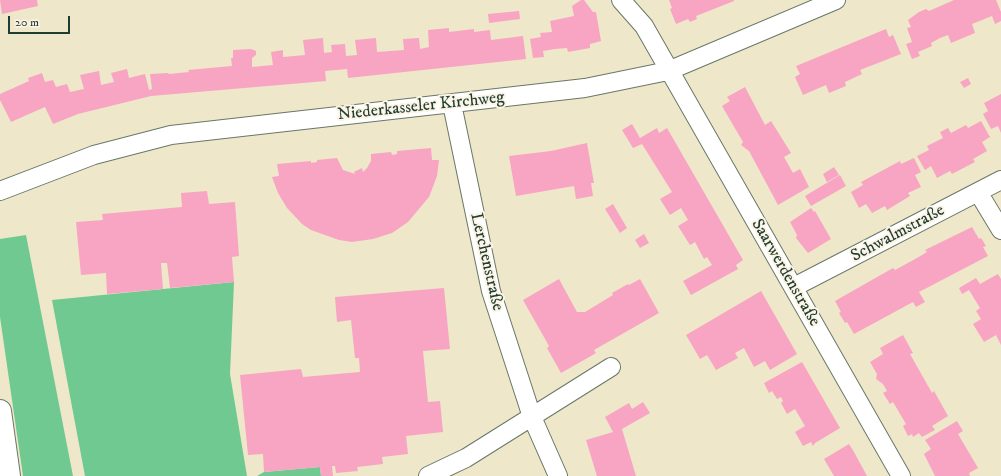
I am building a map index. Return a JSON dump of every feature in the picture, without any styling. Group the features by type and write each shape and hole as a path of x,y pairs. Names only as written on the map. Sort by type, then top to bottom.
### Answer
{"main road":[{"path":"0,410 9,476"}],"street":[{"name":"Saarwerdenstraße","path":"621,0 644,26 668,71 794,287 901,476"},
{"name":"Niederkasseler Kirchweg","path":"0,191 94,155 171,135 585,88 668,71 836,0"},
{"name":"Lerchenstraße","path":"452,104 491,291 532,417 558,476"},
{"name":"Schwalmstraße","path":"794,287 1001,180"},
{"path":"978,192 1001,230"},
{"path":"428,476 466,458 611,367"}],"green space":[{"path":"26,235 73,476 23,476 0,317 0,239"},
{"path":"234,282 230,374 247,476 85,476 52,300"},
{"path":"320,467 321,476 257,476 264,472"}],"building":[{"path":"0,0 37,0 38,6 2,14"},
{"path":"581,0 584,0 593,12 596,12 601,41 590,44 590,48 568,52 567,48 543,51 544,57 533,58 530,39 541,37 540,33 552,32 550,21 574,16 572,6"},
{"path":"669,0 734,1 696,16 697,19 690,22 688,19 676,24 670,9 672,8"},
{"path":"954,0 996,0 1001,12 1001,21 995,24 992,16 972,24 975,33 951,43 948,35 940,38 931,43 932,46 918,52 920,56 912,59 906,44 912,42 907,28 911,27 908,20 919,12 926,9 929,11"},
{"path":"519,11 520,19 489,23 488,14"},
{"path":"449,28 449,32 474,29 474,32 490,30 491,40 523,36 526,59 348,78 347,69 325,71 326,81 151,96 78,114 53,124 45,107 11,122 0,100 0,94 29,81 28,78 42,73 45,82 53,80 56,87 67,84 70,92 84,89 80,75 99,71 101,85 114,82 111,73 127,69 129,78 145,74 149,90 152,89 150,74 169,74 189,72 188,70 232,66 231,58 233,58 233,50 251,49 256,51 256,55 252,58 252,67 273,65 271,52 283,50 283,57 305,55 303,40 323,38 324,53 332,52 331,45 345,44 346,56 357,55 355,40 376,38 377,52 404,50 403,39 419,38 420,49 429,47 428,30"},
{"path":"886,29 889,37 893,35 901,54 860,70 862,74 845,82 846,86 829,93 826,85 803,95 795,77 800,74 796,66"},
{"path":"968,78 971,84 964,88 960,82"},
{"path":"745,87 765,125 771,121 791,153 784,157 793,173 800,169 809,187 778,205 749,151 741,145 743,142 722,106 730,101 727,97"},
{"path":"1001,94 1001,133 998,126 991,129 983,114 988,111 984,103"},
{"path":"981,121 990,137 982,142 987,151 973,159 975,162 952,174 950,171 937,178 931,166 925,170 917,156 929,150 927,146 943,138 940,132 948,128 951,133 966,125 968,128"},
{"path":"632,124 640,138 657,128 659,133 667,128 743,260 736,265 738,269 691,295 683,281 712,265 707,257 704,259 695,242 690,245 678,226 688,220 681,208 670,215 660,199 672,192 642,144 633,148 622,130"},
{"path":"587,143 594,183 591,183 593,196 576,199 574,186 516,196 509,156 551,151"},
{"path":"431,148 432,160 439,160 437,176 429,197 408,222 392,233 373,239 352,242 339,240 311,230 302,224 287,208 278,193 272,177 279,176 277,164 311,161 311,163 317,162 317,160 337,158 343,170 355,174 354,172 362,168 363,172 367,168 371,161 371,154 391,152 392,155 397,154 397,151"},
{"path":"914,158 921,172 915,175 921,187 908,193 910,196 887,210 885,206 872,213 866,204 859,208 851,192 863,185 861,182 900,161 901,164"},
{"path":"834,167 839,175 827,182 823,174"},
{"path":"840,175 846,186 811,206 805,196"},
{"path":"207,191 209,204 235,202 239,256 232,257 234,282 170,288 167,263 161,263 163,289 107,294 106,273 81,275 76,222 103,220 102,214 182,207 181,193"},
{"path":"613,204 627,228 620,233 605,209"},
{"path":"811,208 814,212 815,211 831,239 808,253 796,238 797,235 790,222"},
{"path":"972,227 979,239 981,238 986,246 983,247 988,256 919,292 925,302 916,307 913,302 854,334 847,322 845,323 839,313 841,312 835,301 893,268 895,270 917,258 927,252 925,250"},
{"path":"644,234 649,243 640,248 635,240"},
{"path":"998,274 1001,279 1001,345 996,335 984,342 973,324 981,319 976,311 980,308 969,290 962,294 959,288 976,278 980,284"},
{"path":"559,279 577,312 585,312 613,295 612,293 640,279 659,313 594,350 596,353 561,373 547,348 549,346 523,300"},
{"path":"444,288 450,349 423,351 428,402 440,401 443,432 406,436 408,454 382,457 383,464 357,467 358,471 336,473 335,466 332,466 333,476 321,476 320,467 264,472 263,454 248,455 240,375 301,369 303,377 360,372 359,358 355,358 351,320 337,322 335,297"},
{"path":"761,291 797,354 770,370 765,361 754,367 744,348 735,353 738,358 716,370 707,355 700,359 686,335"},
{"path":"903,335 913,353 910,354 932,393 934,391 948,416 932,426 935,430 922,437 919,433 913,437 912,434 908,436 903,426 906,424 893,402 890,404 883,393 887,391 883,384 876,379 877,374 870,362 883,354 880,348"},
{"path":"802,362 840,428 815,443 813,446 811,442 803,446 795,432 805,426 795,409 787,414 781,403 783,401 781,397 777,399 772,391 769,393 764,383"},
{"path":"643,402 650,413 622,429 636,476 597,476 586,440 613,432 605,417 629,403 632,409"},
{"path":"957,421 963,431 958,434 978,468 969,473 970,476 935,476 924,454 931,449 925,440"},
{"path":"849,444 867,476 834,476 824,459"}]}
